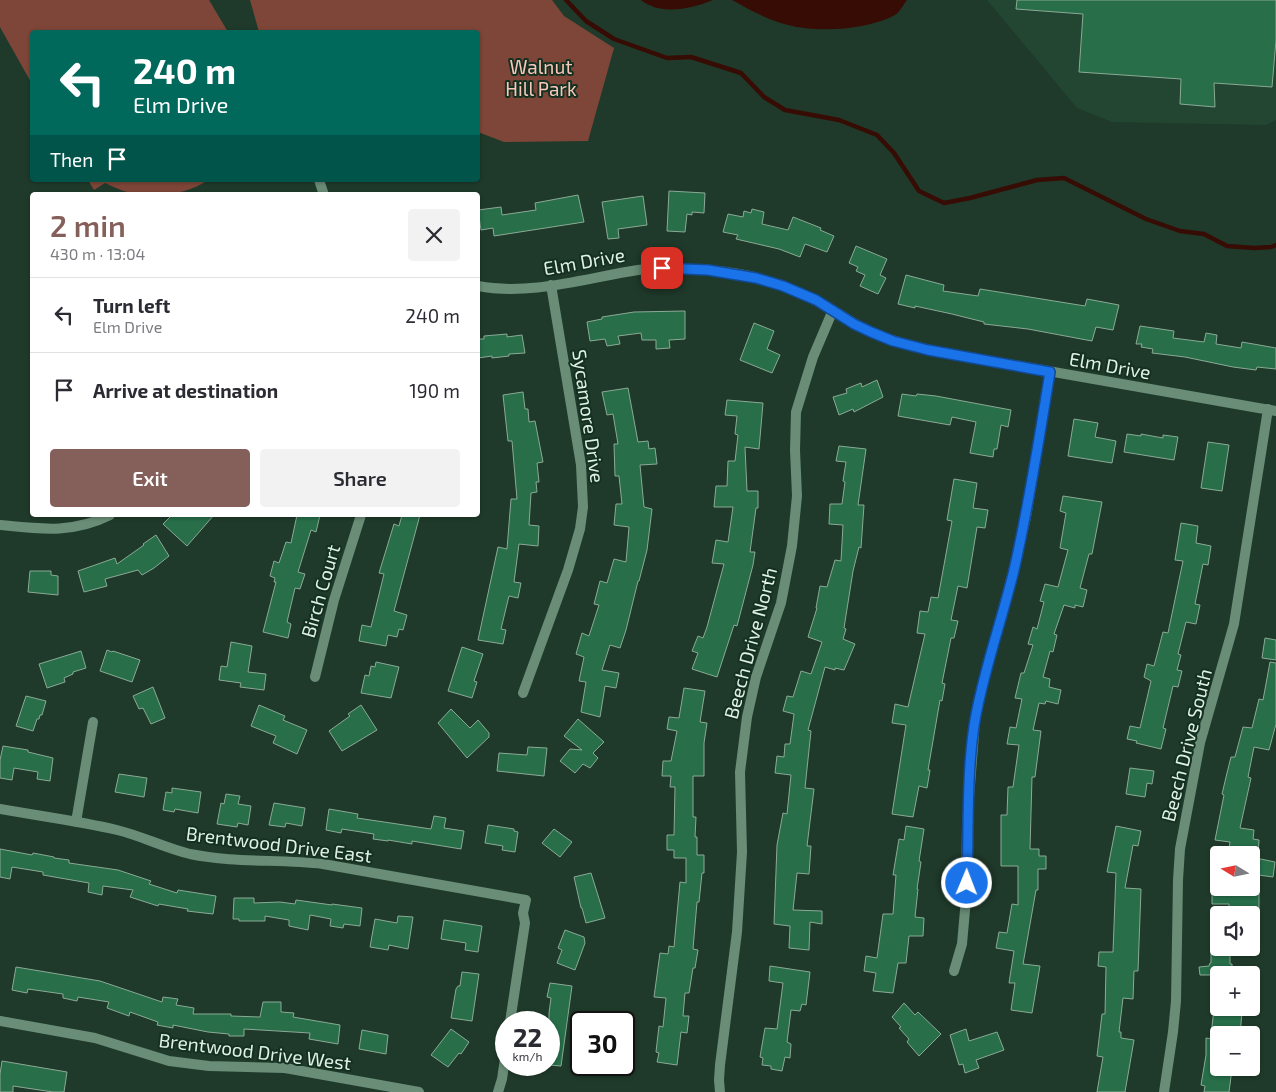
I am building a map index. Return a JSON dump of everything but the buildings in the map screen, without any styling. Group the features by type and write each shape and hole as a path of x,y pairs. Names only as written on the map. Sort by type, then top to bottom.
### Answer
{"street":[{"name":"Elm Drive","path":"480,286 516,290 640,270 662,268 708,270 756,278 783,286 816,300 871,332 893,341 928,350 1272,410"},
{"name":"Sycamore Drive","path":"523,693 568,570 580,529 583,507 581,465 551,285"},
{"name":"Beech Drive North","path":"720,1092 718,1080 737,932 742,852 740,772 746,717 756,677 781,603 792,546 797,496 794,450 796,412 813,357 833,310"},
{"path":"954,971 962,944 966,899 967,823 975,721 1026,518 1050,372"},
{"name":"Beech Drive South","path":"1164,1092 1174,1032 1180,849 1200,743 1234,624 1272,410"},
{"path":"0,526 59,530 88,524 105,517"},
{"name":"Birch Court","path":"315,677 334,600 360,517"},
{"path":"76,822 93,722"},
{"name":"Brentwood Drive East","path":"0,809 76,822 142,837 189,853 259,862 323,864 526,900 512,1011"},
{"name":"Brentwood Drive West","path":"0,1021 95,1038 169,1061 209,1066 285,1068 420,1092"},
{"path":"498,1092 502,1076"}],"shaded area":[{"path":"641,0 713,0 686,8 667,9 649,5"},
{"path":"732,0 907,0 897,14 884,20 842,29 813,29 781,23"},
{"path":"987,0 1276,0 1276,120 1266,125 1112,122 1077,108"}],"green space":[{"path":"0,0 209,0 227,30 30,30 30,80 0,27"},
{"name":"Walnut Hill Park","path":"250,0 552,0 564,16 614,48 588,141 504,142 480,133 480,30 258,30"},
{"path":"89,182 205,182 180,192 127,192 105,183 94,190"}],"waterway":[{"path":"566,0 586,21 614,39 667,58 691,57 741,73 764,97 785,110 839,120 877,135 894,153 919,191 944,203 1037,180 1064,178 1146,219 1180,231 1204,234 1227,246 1254,248 1276,245"}],"route":[{"path":"662,268 708,270 756,278 783,286 816,300 854,324 893,341 928,350 1050,372 1026,518 975,721 967,823 967,883"}]}
